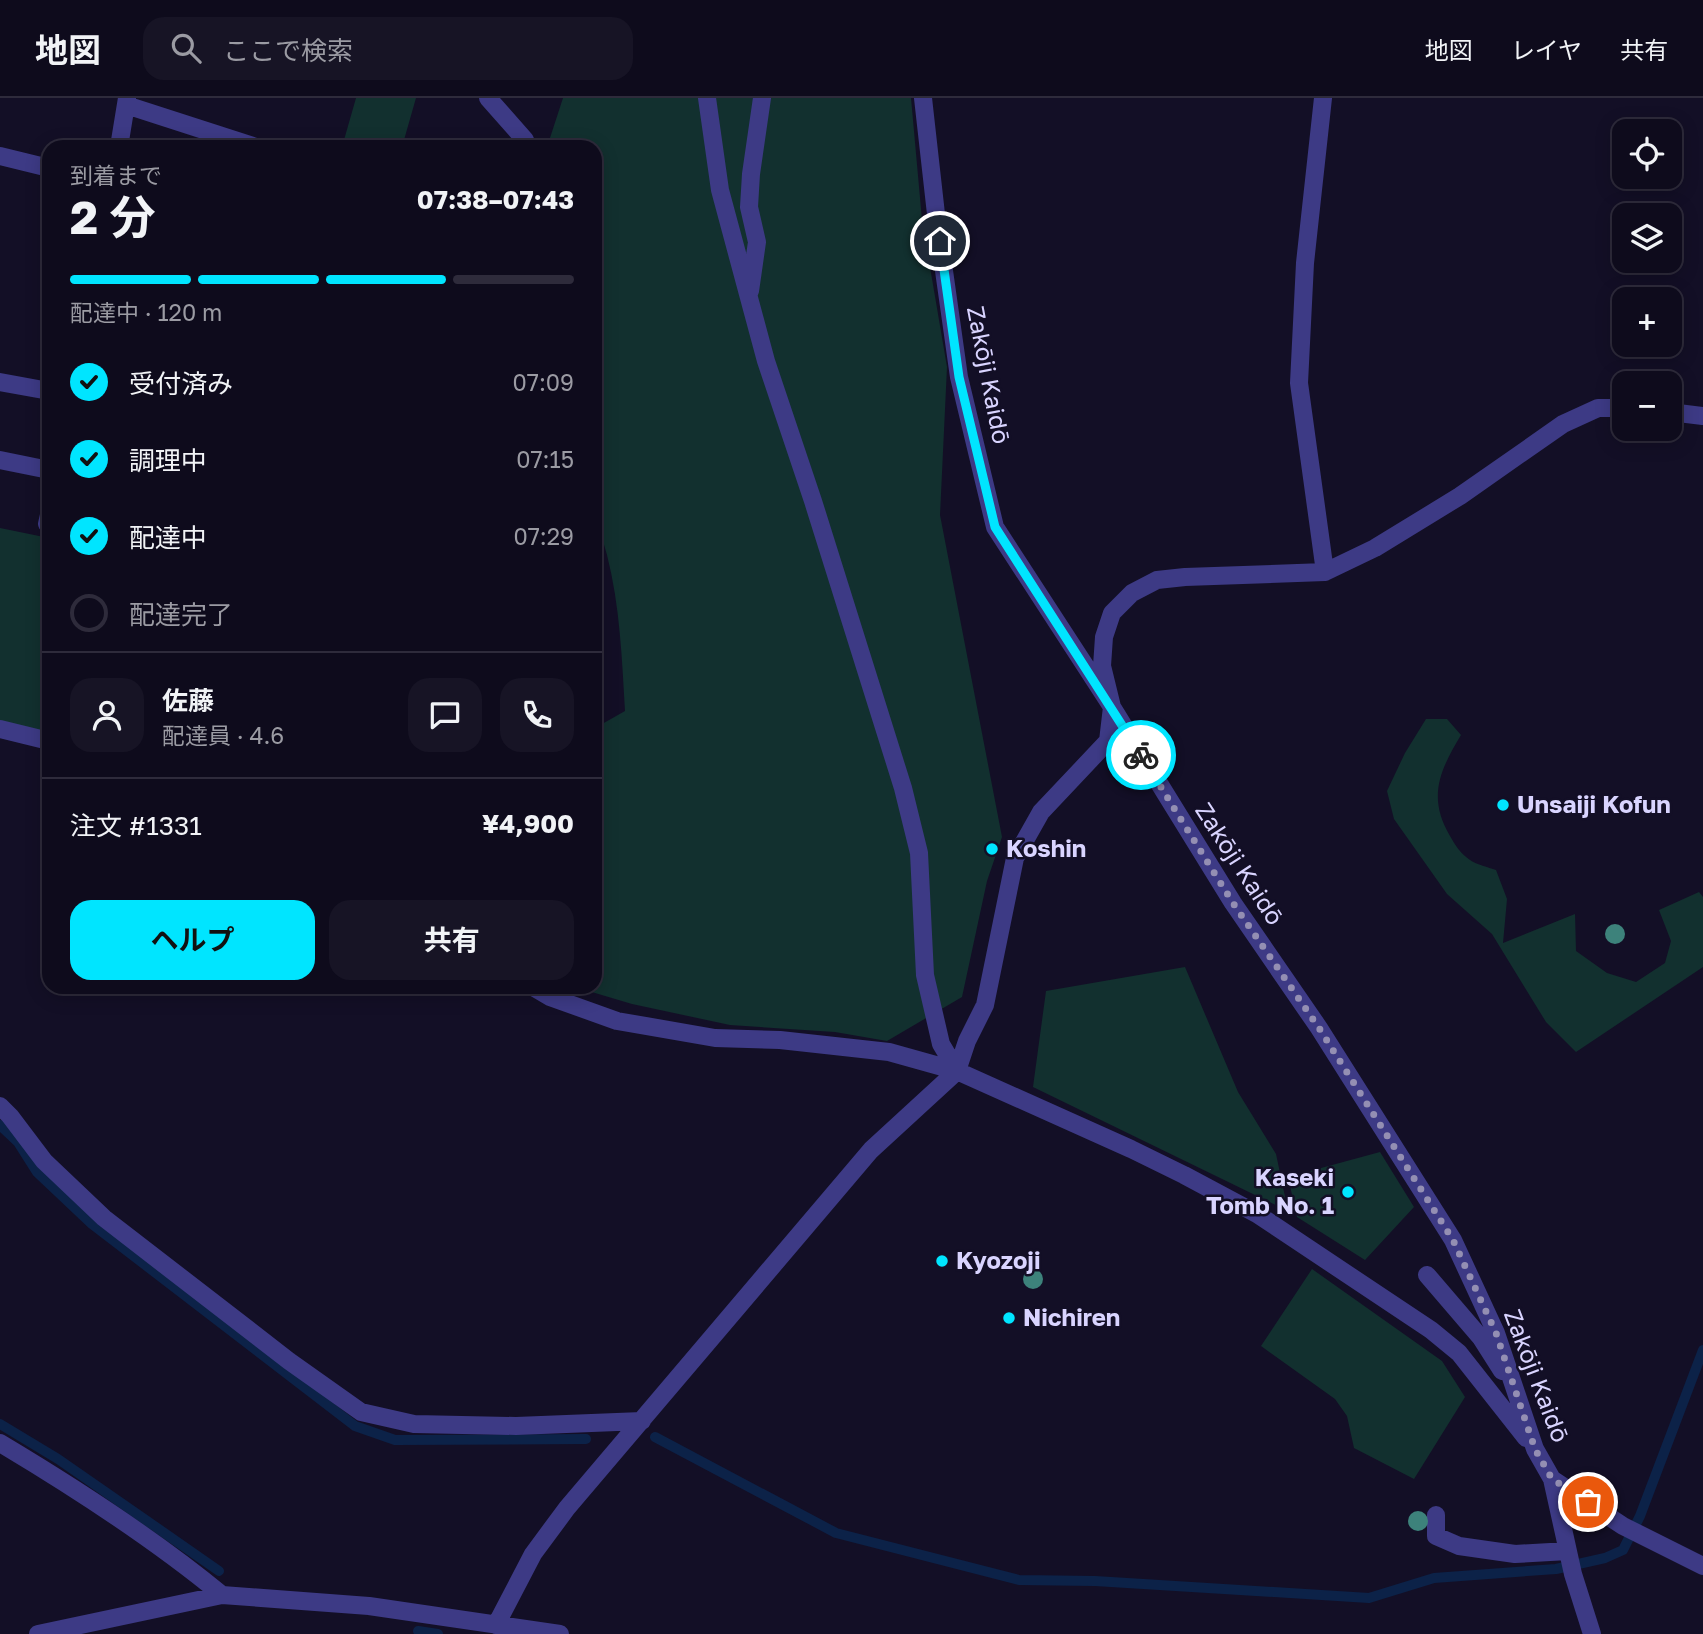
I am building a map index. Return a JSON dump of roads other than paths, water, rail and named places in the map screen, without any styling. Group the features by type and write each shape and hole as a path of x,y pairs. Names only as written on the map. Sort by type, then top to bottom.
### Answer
{"street":[{"path":"488,98 525,140"},
{"path":"707,98 720,190 766,361 903,788 919,853 925,975 940,1044 957,1071"},
{"path":"749,299 757,242 749,207 750,185 762,98"},
{"name":"Zakōji Kaidō","path":"923,98 959,377 995,527 1112,707 1233,903 1319,1028 1453,1240 1496,1333 1535,1449 1552,1479 1573,1574 1592,1634"},
{"path":"1323,98 1305,263 1299,383 1325,572"},
{"path":"120,140 126,102 236,140"},
{"path":"0,156 42,166"},
{"path":"0,382 42,390"},
{"path":"496,1625 533,1554 549,1531 871,1150 957,1071 967,1041 985,1005 1015,858 1041,812 1108,741 1112,707 1102,667 1104,637 1112,613 1132,593 1157,580 1325,572 1375,548 1449,503 1563,424 1598,408 1612,408"},
{"path":"1682,413 1703,416"},
{"path":"0,460 42,469"},
{"path":"0,729 42,739"},
{"path":"545,994 617,1021 715,1038 780,1040 889,1052 957,1071 1147,1156 1257,1214 1431,1330 1459,1353 1535,1449"},
{"path":"0,1106 44,1160 104,1218 289,1361 361,1412 414,1424 516,1426 642,1421"},
{"path":"1427,1275 1481,1338 1515,1392"},
{"path":"0,1443 54,1475 181,1562 222,1595"},
{"path":"1552,1479 1623,1526 1703,1566"},
{"path":"1436,1515 1436,1536 1459,1546 1516,1554 1568,1553"},
{"path":"38,1634 222,1595 369,1606 559,1634"}],"waterway":[{"path":"0,1125 18,1142 37,1172 92,1224 355,1426 395,1440 586,1439"},
{"path":"655,1437 836,1533 1019,1580 1095,1581 1369,1598 1434,1578 1556,1569 1605,1558 1623,1550 1640,1516 1703,1350"},
{"path":"0,1424 58,1459 219,1571"},
{"path":"418,1631 438,1634"}],"place":[{"name":"Unsaiji Kofun","path":"1503,805"},
{"name":"Koshin","path":"992,849"},
{"name":"Kaseki Tomb No. 1","path":"1348,1192"},
{"name":"Kyozoji","path":"942,1261"},
{"name":"Nichiren","path":"1009,1318"}]}
